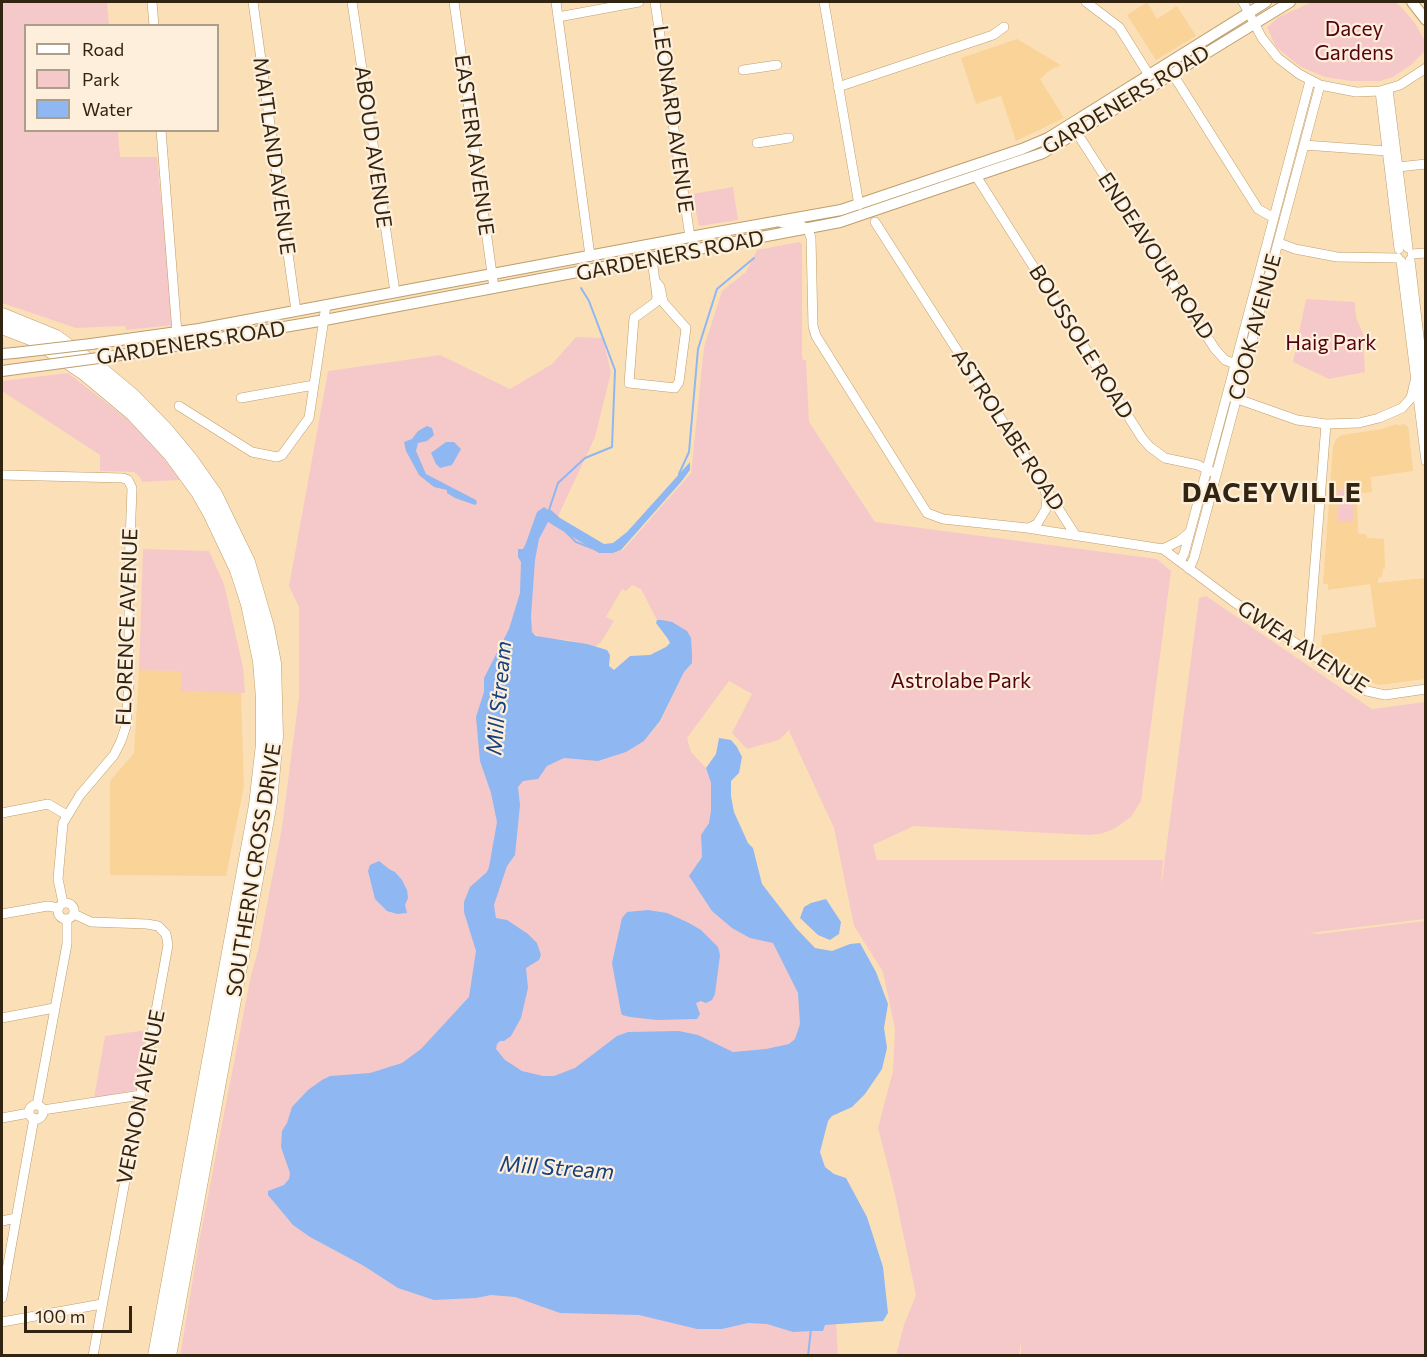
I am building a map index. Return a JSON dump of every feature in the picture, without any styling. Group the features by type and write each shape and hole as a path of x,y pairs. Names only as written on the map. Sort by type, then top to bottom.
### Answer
{"highway":[{"name":"SOUTHERN CROSS DRIVE","path":"2,315 56,337 116,382 168,431 204,477 234,530 248,562 267,627 274,663 277,699 275,768 259,861 174,1286"},
{"name":"SOUTHERN CROSS DRIVE","path":"2,327 33,339 84,373 133,414 171,455 198,492 228,548 248,604 260,661 263,744 256,805 174,1286 169,1356"},
{"name":"SOUTHERN CROSS DRIVE","path":"155,1356 171,1308"}],"main road":[{"name":"GARDENERS ROAD","path":"2,371 121,355 325,320 808,230 840,222 1043,153 1172,74 1251,17 1266,2"},
{"name":"GARDENERS ROAD","path":"2,354 177,333 776,223 859,205 1033,144 1063,129 1149,75 1251,17 1290,2"},
{"path":"1412,2 1425,20"}],"street":[{"path":"152,2 154,24"},
{"name":"MAITLAND AVENUE","path":"253,2 296,311"},
{"name":"ABOUD AVENUE","path":"352,2 394,292"},
{"name":"EASTERN AVENUE","path":"454,2 495,288"},
{"path":"556,2 590,256"},
{"path":"558,17 639,2"},
{"name":"LEONARD AVENUE","path":"655,2 690,237"},
{"path":"824,2 859,205"},
{"path":"1086,2 1119,27 1149,75"},
{"path":"1243,2 1266,45 1278,58 1310,81 1320,85 1356,92 1384,90 1410,80 1425,68"},
{"path":"838,87 993,35 1004,27"},
{"path":"743,70 777,65"},
{"path":"1172,74 1258,209 1274,218"},
{"name":"COOK AVENUE","path":"1232,397 1235,364 1310,81"},
{"name":"COOK AVENUE","path":"1180,561 1211,471 1232,397 1245,367 1320,85"},
{"path":"1384,90 1388,151 1425,388 1423,402 1425,430"},
{"path":"1384,90 1398,167 1415,381 1425,461"},
{"path":"161,132 177,333"},
{"name":"ENDEAVOUR ROAD","path":"1077,133 1215,349 1225,360 1245,367"},
{"path":"757,143 789,138"},
{"path":"1304,145 1388,151"},
{"path":"1398,167 1425,164"},
{"name":"BOUSSOLE ROAD","path":"976,176 1142,438 1165,458 1198,465 1211,471"},
{"name":"ASTROLABE ROAD","path":"875,222 1076,536"},
{"path":"776,223 798,224 808,230 811,238 813,326 816,336 927,513 943,519 1027,528 1163,549 1189,569"},
{"path":"1279,243 1295,249 1337,257 1377,257 1425,253"},
{"path":"652,259 657,284 656,302 634,318 629,383 675,388 679,382 687,328 663,302 660,287 657,284"},
{"path":"179,406 252,452 277,457 282,455 309,418 326,305"},
{"path":"1232,397 1286,417 1326,424 1359,423 1391,414 1407,403 1413,392 1415,381"},
{"path":"241,398 314,385"},
{"path":"1308,652 1326,424"},
{"name":"COOK AVENUE","path":"1189,569 1194,558 1211,471"},
{"name":"FLORENCE AVENUE","path":"2,475 123,478 128,480 132,488 129,682 126,726 114,755 80,795 61,829 58,879 61,906"},
{"path":"1027,528 1037,524 1046,509 1047,497 1041,480"},
{"path":"1163,549 1190,532"},
{"name":"GWEA AVENUE","path":"1189,569 1367,691 1385,695 1425,690"},
{"path":"2,813 48,804 67,815"},
{"path":"2,914 61,906 68,903 73,906 54,1008 40,1108 41,1116 2,1118"},
{"path":"61,906 60,916 70,916"},
{"name":"VERNON AVENUE","path":"70,916 91,922 152,925 163,930 168,945 93,1356"},
{"path":"2,1018 54,1008"},
{"path":"40,1108 141,1095"},
{"path":"2,1298 32,1116"},
{"path":"2,1221 16,1218"},
{"path":"2,1322 102,1304"}],"shaded area":[{"path":"1147,2 1157,19 1177,6 1196,36 1156,60 1127,15"},
{"path":"1017,39 1061,65 1050,70 1040,79 1064,118 1016,141 1001,96 976,104 961,58"},
{"path":"1402,423 1408,427 1409,431 1413,471 1371,477 1372,492 1357,494 1358,533 1367,535 1367,538 1384,539 1385,569 1383,569 1382,577 1378,578 1378,583 1425,578 1425,679 1379,685 1321,648 1322,635 1376,627 1370,584 1328,590 1328,584 1323,584 1333,447 1336,439 1342,435 1382,429 1397,424 1398,426"},
{"path":"139,670 181,671 182,691 241,692 244,786 226,876 110,875 110,781 134,753"}],"green space":[{"path":"2,2 107,2 109,24 24,24 24,132 118,132 120,157 157,157 173,325 126,330 125,326 76,328 2,303"},
{"name":"Dacey Gardens","path":"1312,2 1395,2 1416,25 1425,41 1425,51 1412,64 1393,77 1380,81 1351,81 1325,77 1301,67 1276,47 1267,27 1279,17"},
{"path":"733,187 738,220 699,226 692,194"},
{"name":"Astrolabe Park","path":"799,242 802,244 802,356 803,360 806,360 809,422 875,522 1157,559 1171,571 1141,801 1131,817 1114,829 1088,835 914,826 873,845 877,860 1163,860 1161,888 1199,598 1206,596 1372,709 1425,702 1425,919 1309,933 1319,934 1425,921 1425,1355 1021,1356 1021,1341 1019,1355 896,1355 904,1325 916,1295 894,1190 878,1128 893,1071 895,1029 883,972 854,926 834,828 790,729 779,740 747,749 732,733 752,694 729,681 687,738 691,752 706,768 711,783 709,823 701,835 702,857 698,862 777,934 802,983 807,1050 835,1302 838,1355 841,1355 180,1356 199,1242 282,827 299,697 299,607 289,586 328,371 440,355 510,389 552,364 576,337 603,338 611,373 595,437 554,525 599,553 613,553 623,550 691,473 704,347 722,291 746,272 757,250","holes":["632,585 641,589 657,620 662,620 692,662 684,672 660,722 644,741 504,688 532,626 532,632 541,638 567,640 595,647 601,642 614,621 606,617 622,589 626,591"]},
{"name":"Haig Park","path":"1306,299 1355,302 1356,317 1363,334 1365,372 1329,379 1293,362"},
{"path":"68,373 126,418 152,443 180,480 142,482 134,472 100,471 100,455 2,391 2,381"},
{"path":"1353,489 1353,522 1338,522 1338,490"},
{"path":"143,549 209,551 224,584 243,667 245,693 181,691 181,671 139,670"},
{"path":"146,1030 137,1090 94,1098 105,1036"}],"water":[{"path":"427,426 432,428 434,435 427,441 418,443 416,451 426,474 476,500 475,505 455,498 447,493 447,490 434,487 419,475 406,451 404,442 412,439 418,431"},
{"path":"446,442 454,442 461,449 452,465 440,468 431,453"},
{"path":"690,462 690,470 681,482 621,550 613,553 599,553 548,522 539,539 535,560 531,616 532,632 536,636 587,644 607,650 610,655 609,666 614,670 630,656 650,655 670,643 656,623 657,620 662,620 672,622 687,631 691,638 692,663 684,672 660,721 644,741 626,752 598,761 564,758 547,766 538,779 523,781 518,787 520,805 515,855 507,866 494,905 496,918 507,920 528,934 537,943 541,955 539,960 526,968 528,988 521,1018 511,1036 500,1041 496,1049 505,1060 522,1071 554,1076 575,1068 617,1036 628,1032 679,1031 698,1035 733,1052 766,1049 789,1044 795,1039 800,1024 798,993 773,943 750,938 732,928 712,911 689,876 702,857 701,835 709,823 711,783 706,768 716,754 719,738 731,740 742,757 739,773 731,781 734,812 748,843 753,848 762,884 796,928 815,948 832,951 860,943 876,972 888,1004 884,1028 887,1048 882,1069 865,1094 852,1107 832,1116 828,1121 820,1152 825,1167 834,1174 846,1178 867,1217 883,1267 888,1313 883,1321 825,1325 823,1331 793,1332 767,1324 748,1323 722,1329 697,1329 639,1315 560,1313 515,1297 491,1295 434,1300 398,1288 364,1266 310,1237 293,1225 268,1195 268,1191 284,1185 289,1179 290,1173 281,1147 282,1131 292,1107 308,1090 330,1076 370,1073 402,1063 421,1049 469,997 476,951 464,912 464,902 470,887 487,872 497,822 491,793 480,761 476,717 484,692 484,678 509,629 520,593 521,562 518,549 523,549 537,512 544,507 604,544 613,543 627,532"},
{"path":"379,861 402,880 407,890 408,898 405,905 407,913 397,914 387,911 375,899 368,871 370,865"},
{"path":"826,899 841,922 839,934 830,940 818,935 800,918 804,907"},
{"path":"648,910 667,913 689,923 701,930 718,947 720,955 715,994 712,1000 706,1003 701,1001 696,1003 700,1014 697,1019 657,1020 622,1015 612,963 622,918 627,912"}],"waterway":[{"path":"679,474 689,452 698,349 717,289 754,258"},
{"path":"548,513 558,483 585,458 612,447 615,370 589,301 581,288"},
{"name":"Mill Stream","path":"562,528 576,542 597,550"},
{"name":"Mill Stream","path":"808,1356 811,1329"}],"district":[{"name":"DACEYVILLE","path":"1272,493"}]}
